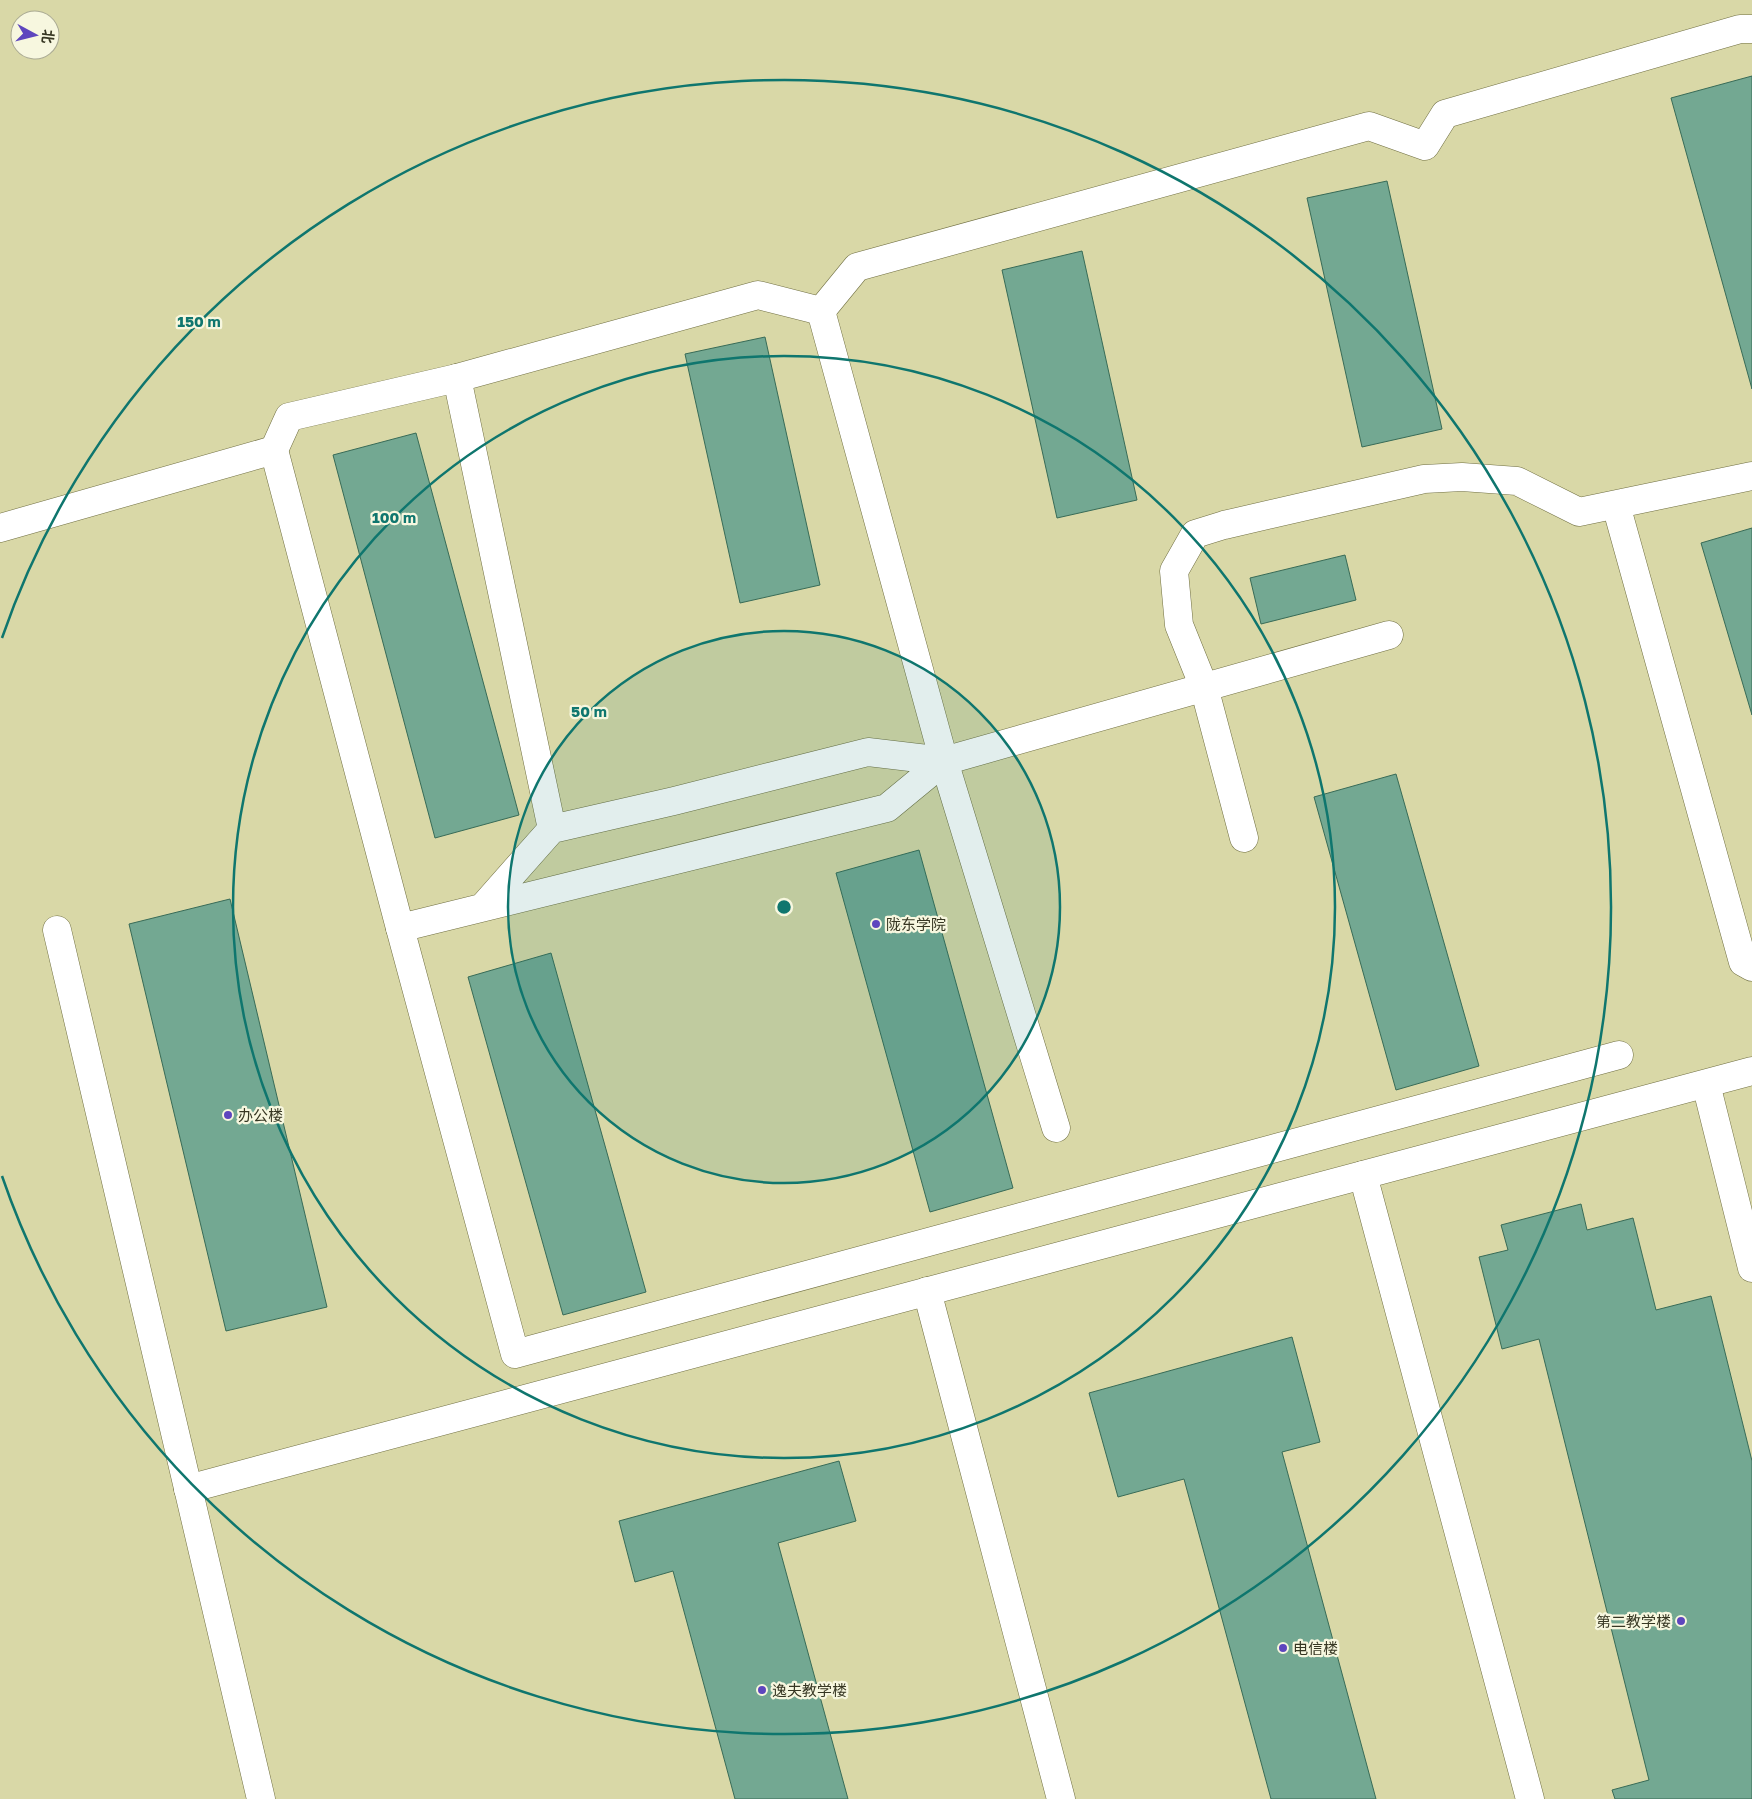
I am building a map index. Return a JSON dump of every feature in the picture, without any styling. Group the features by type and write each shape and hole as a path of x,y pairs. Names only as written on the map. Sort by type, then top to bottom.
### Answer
{"lane":[{"path":"821,311 857,267 1369,126 1425,146 1445,114 1740,29 1752,29"},
{"path":"821,311 758,295 457,378 289,417 274,450 515,1354 1619,1055"},
{"path":"821,311 944,761 1056,1128"},
{"path":"457,378 552,829"},
{"path":"0,528 274,450"},
{"path":"1244,838 1204,687 1179,625 1174,571 1195,534 1224,525 1424,479 1462,477 1517,481 1579,512 1752,476"},
{"path":"1616,505 1743,962 1752,967"},
{"path":"483,907 552,829 674,801 868,752 944,761 1389,635"},
{"path":"400,928 887,808 944,761"},
{"path":"56,930 261,1799"},
{"path":"188,1489 1752,1071"},
{"path":"1706,1084 1752,1268"},
{"path":"1363,1175 1530,1799"},
{"path":"927,1291 1061,1799"}],"building":[{"path":"1752,76 1752,389 1671,98"},
{"path":"1387,181 1442,429 1362,447 1307,198"},
{"path":"1082,251 1137,500 1057,518 1002,270"},
{"path":"765,337 820,585 740,603 685,354"},
{"path":"416,433 519,815 435,838 333,455"},
{"path":"1752,528 1752,715 1701,543"},
{"path":"1345,555 1356,600 1261,624 1250,578"},
{"path":"1396,774 1479,1066 1396,1090 1314,797"},
{"path":"919,850 1013,1188 930,1212 836,873"},
{"name":"办公楼","path":"230,899 327,1307 226,1331 129,924"},
{"path":"551,953 646,1292 563,1315 468,977"},
{"name":"第二教学楼","path":"1581,1204 1587,1230 1633,1218 1656,1310 1711,1296 1752,1461 1752,1799 1615,1799 1612,1790 1649,1780 1539,1339 1502,1349 1479,1257 1508,1250 1501,1225"},
{"name":"电信楼","path":"1292,1337 1320,1442 1282,1452 1376,1799 1271,1799 1184,1479 1118,1497 1089,1393"},
{"name":"逸夫教学楼","path":"839,1461 856,1521 778,1543 848,1799 735,1799 673,1571 635,1582 619,1521"}],"place":[{"name":"陇东学院","path":"876,924"},
{"name":"办公楼","path":"228,1115"},
{"name":"第二教学楼","path":"1681,1621"},
{"name":"电信楼","path":"1283,1648"},
{"name":"逸夫教学楼","path":"762,1690"}]}
